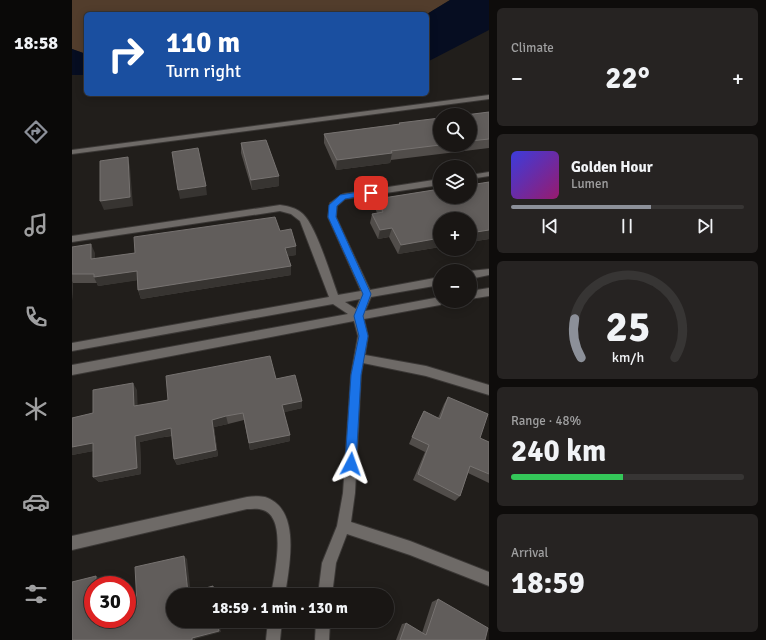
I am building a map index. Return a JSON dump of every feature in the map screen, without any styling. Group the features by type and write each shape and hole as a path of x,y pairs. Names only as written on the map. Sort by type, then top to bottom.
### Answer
{"street":[{"path":"72,152 489,98"},
{"path":"477,176 489,174"},
{"path":"326,588 330,563 344,526 349,493 356,375 363,336 358,316 367,294 332,217 333,205 343,197 433,183"},
{"path":"72,239 280,208 293,210 302,217 308,228 335,300 358,316"},
{"path":"477,274 489,272"},
{"path":"72,347 433,282"},
{"path":"477,294 489,292"},
{"path":"72,370 433,302"},
{"path":"359,358 426,371 489,390"},
{"path":"72,543 247,503 265,504 279,514 285,534 279,588"},
{"path":"344,526 410,548 489,579"},
{"path":"273,640 274,628"},
{"path":"322,640 323,628"}],"shaded area":[{"path":"72,0 450,0 429,13 84,12 84,53 72,49"}],"water":[{"path":"450,0 489,0 489,30 429,61 429,13"},
{"path":"72,49 84,53 84,75 72,75"},
{"path":"161,96 189,96 178,97"}],"building":[{"path":"489,112 489,139 477,140 477,114"},
{"path":"433,119 433,146 337,160 324,134 400,124 399,123"},
{"path":"266,140 279,176 251,180 241,143"},
{"path":"198,148 206,186 178,190 172,152"},
{"path":"128,157 130,197 100,201 100,161"},
{"path":"489,182 489,230 477,232 477,212 433,212 433,239 401,245 392,228 380,230 372,214 383,212 377,199 433,190 433,204 477,204 477,184"},
{"path":"275,217 280,231 291,229 296,246 285,248 291,266 138,290 137,271 94,277 94,274 72,274 72,247 91,244 91,259 135,253 134,237"},
{"path":"270,356 276,379 295,375 302,401 282,405 290,435 249,443 243,413 226,416 212,420 216,450 174,459 171,428 135,436 137,468 93,477 93,443 72,447 72,418 93,413 93,390 133,383 134,406 168,400 166,376"},
{"path":"448,397 488,414 480,438 489,442 489,474 470,466 460,496 418,474 429,445 412,437 424,411 440,419"},
{"path":"184,556 187,588 166,588 166,628 218,628 219,631 192,638 192,640 72,640 72,582 84,579 84,628 136,628 137,605 135,567"},
{"path":"438,599 488,628 485,640 400,640 406,623 426,635"}],"route":[{"path":"351,464 356,375 363,336 358,316 367,294 332,217 333,205 343,197 371,193"}]}
